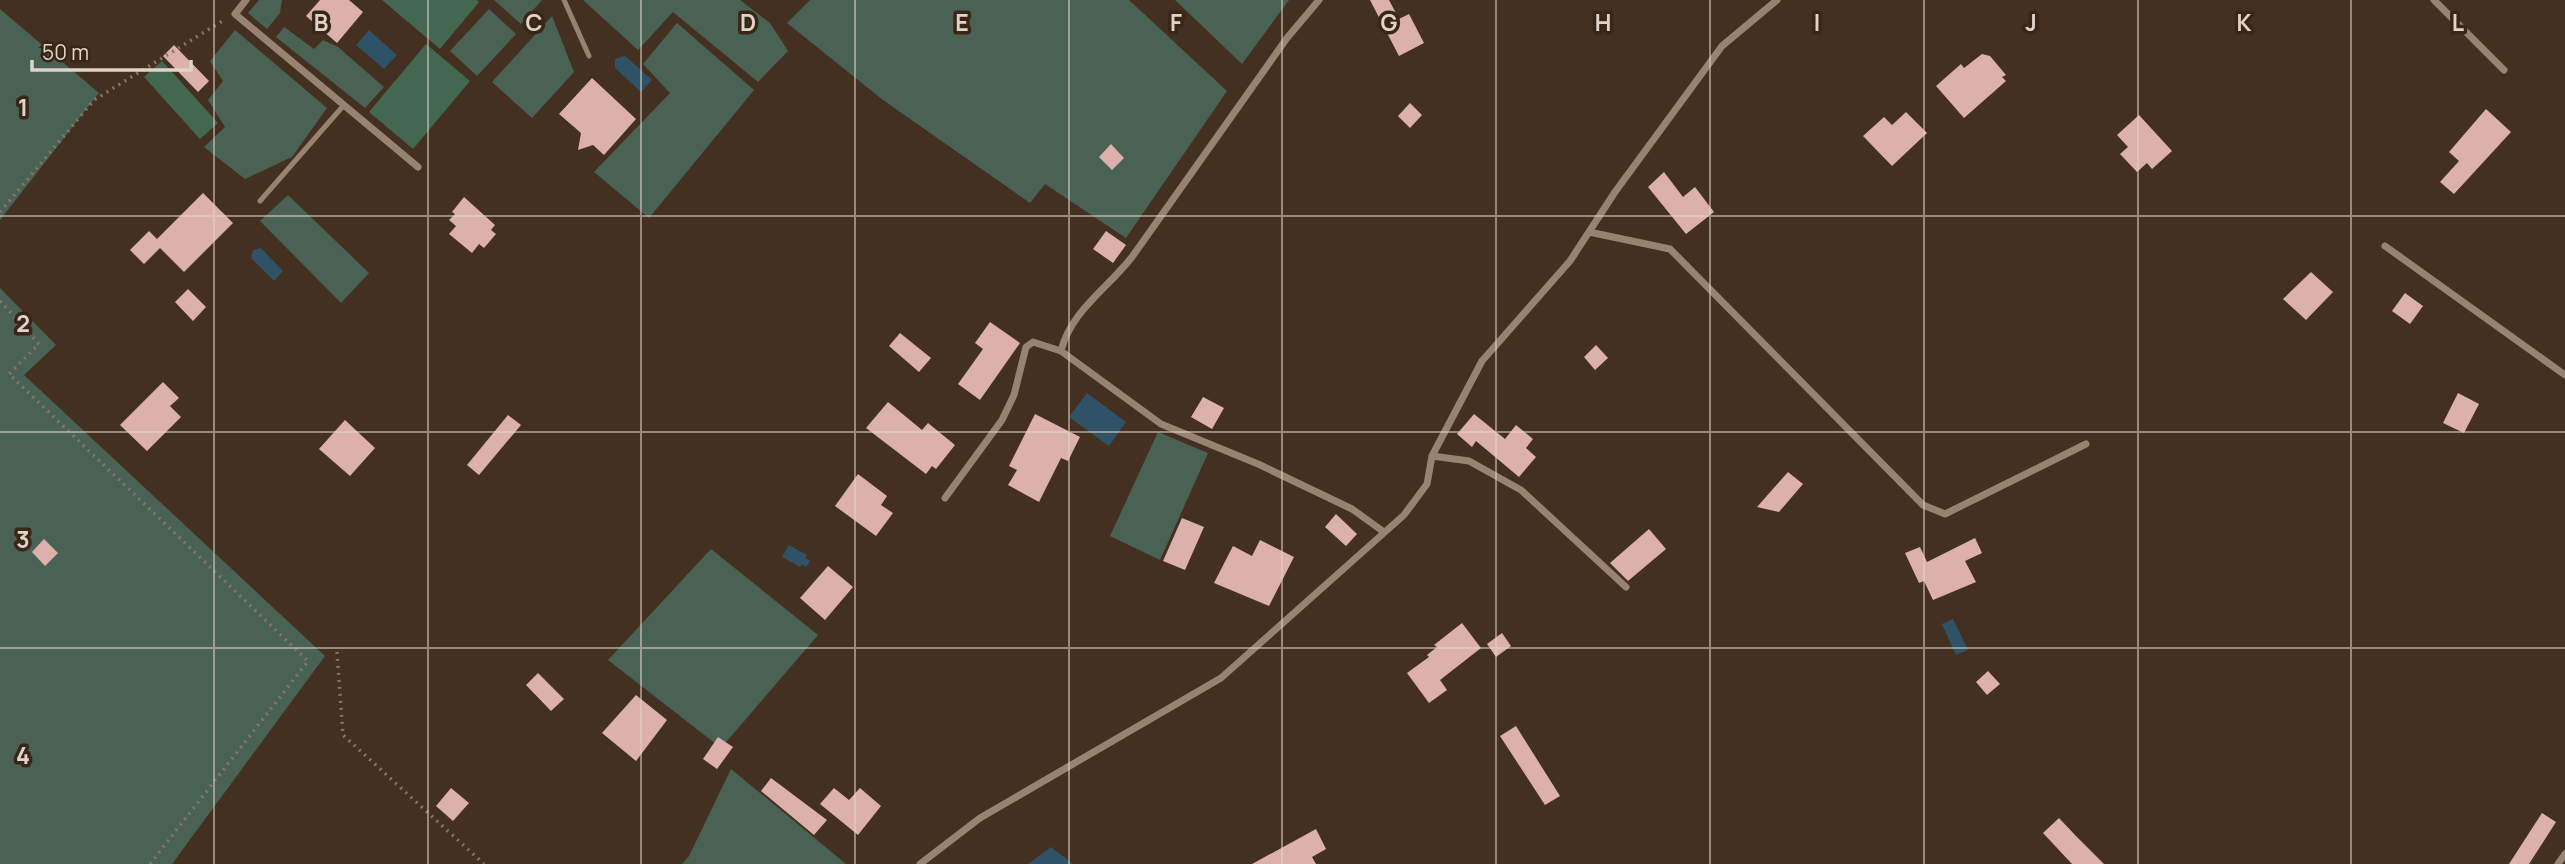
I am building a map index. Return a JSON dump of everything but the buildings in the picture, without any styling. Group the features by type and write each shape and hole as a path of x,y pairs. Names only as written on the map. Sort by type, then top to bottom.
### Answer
{"street":[{"path":"246,0 235,14 418,167"},
{"path":"1061,351 1076,317 1132,257 1287,38 1319,0"},
{"path":"926,862 980,818 1222,678 1418,498 1427,484 1432,456 1482,362 1570,261 1722,46 1777,0"},
{"path":"2434,0 2504,70"},
{"path":"1589,232 1670,249 1923,505 1945,514 2086,444"},
{"path":"2385,246 2565,375"},
{"path":"945,498 1002,420 1014,395 1026,347 1033,342 1061,351 1161,424 1258,464 1352,509 1384,532"},
{"path":"1432,456 1469,461 1521,490 1626,587"},
{"path":"2558,864 2565,853"}],"lane":[{"path":"564,0 589,57"},
{"path":"260,201 344,104"}],"path":[{"path":"0,212 94,100 235,14"},
{"path":"0,301 39,344 9,373 308,661 150,864"},
{"path":"337,652 344,735 484,864"}],"green space":[{"path":"259,0 282,0 280,13 267,29 248,13"},
{"path":"382,0 477,0 479,2 440,49"},
{"path":"494,0 542,0 521,24"},
{"path":"583,0 740,0 770,23 788,51 758,82 673,12 638,50"},
{"path":"810,0 1129,0 1227,91 1126,238 1045,184 1030,203 883,100 787,23"},
{"path":"1175,0 1289,0 1242,64"},
{"path":"0,9 99,93 0,220"},
{"path":"489,9 516,34 477,76 450,51"},
{"path":"552,16 574,72 532,118 492,82"},
{"path":"677,23 754,90 649,218 594,172 670,93 643,64"},
{"path":"284,27 314,49 323,40 338,47 384,87 365,108 276,37"},
{"path":"235,30 327,108 292,157 245,179 204,147 225,127 208,100 223,81 210,61"},
{"path":"426,44 470,81 413,149 369,112"},
{"path":"162,61 218,123 200,139 144,77"},
{"path":"288,195 369,273 341,303 260,221"},
{"path":"0,288 56,345 24,375 325,656 172,864 0,864"},
{"path":"1158,432 1208,453 1160,560 1110,536"},
{"path":"711,549 818,635 721,748 608,660"},
{"path":"731,769 846,864 682,864 689,856"}],"water":[{"path":"369,30 397,55 384,69 356,45"},
{"path":"625,56 652,80 641,92 615,68 615,59"},
{"path":"261,248 283,271 274,281 251,258 253,250"},
{"path":"1087,393 1126,422 1109,446 1069,417"},
{"path":"789,545 807,555 805,558 810,561 806,567 802,564 800,567 782,557"},
{"path":"1953,619 1968,650 1956,655 1942,624"},
{"path":"1051,847 1073,864 1028,864"}]}
